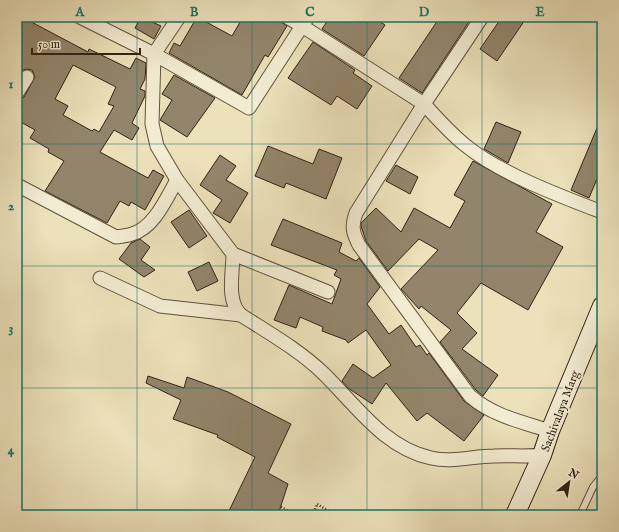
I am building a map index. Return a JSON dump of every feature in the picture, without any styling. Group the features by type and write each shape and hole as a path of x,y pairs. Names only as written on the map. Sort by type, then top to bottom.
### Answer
{"main road":[{"name":"Sachivalaya Marg","path":"518,508 542,455 550,431 602,306"}],"street":[{"path":"80,17 154,54 249,108 305,21"},
{"path":"179,17 154,54 152,124 157,146 177,180 233,254 328,292"},
{"path":"287,17 305,21 424,104 466,146 497,166 568,199 602,212"},
{"path":"482,17 424,104 356,213 352,233 359,245 470,396 482,406 509,419 550,431"},
{"path":"17,93 27,77"},
{"path":"17,185 116,237 132,235 142,230 156,215 177,180"},
{"path":"233,254 232,298 235,309 241,315 302,355 323,373 359,413 382,432 409,450 430,458 451,461 493,456 526,457 542,455"},
{"path":"100,278 160,306 241,315"}],"lane":[{"path":"580,515 593,487 602,476"}],"path":[{"path":"313,515 317,504 335,515"},
{"path":"281,507 296,515"}],"building":[{"path":"17,17 22,17 88,52 89,49 130,69 136,58 146,63 145,79 140,89 145,91 145,96 132,123 139,128 132,140 114,130 100,152 148,178 153,170 164,176 145,210 131,202 129,206 120,201 107,223 45,191 64,161 48,152 49,149 30,138 35,130 17,120 17,101 24,97 35,77 32,70 27,69 23,70 17,78","holes":["73,65 116,87 108,104 114,106 99,132 94,129 92,131 63,115 68,106 55,99"]},
{"path":"141,17 161,26 154,39 135,28"},
{"path":"197,17 232,36 243,17 274,17 287,26 268,57 265,55 242,95 169,53 174,43 180,46"},
{"path":"330,17 373,17 385,25 364,56 322,29"},
{"path":"440,17 472,17 422,93 399,78"},
{"path":"502,17 527,17 497,61 480,49"},
{"path":"313,42 355,70 353,73 372,86 357,109 337,96 331,105 288,78"},
{"path":"174,75 215,98 187,137 160,120 172,100 162,94"},
{"path":"602,116 602,167 589,198 571,190"},
{"path":"496,122 521,132 508,163 484,149"},
{"path":"268,146 313,164 319,149 342,158 326,199 286,183 284,188 255,176"},
{"path":"220,155 236,166 226,180 248,193 230,223 213,213 222,200 200,185"},
{"path":"473,161 552,204 536,232 563,247 528,310 481,283 457,313 477,333 462,349 498,375 483,396 476,390 440,342 451,330 421,306 419,309 401,289 438,250 419,239 388,271 366,241 361,226 361,223 376,208 401,232 414,208 450,228 465,201 454,195"},
{"path":"396,165 418,177 410,194 386,181"},
{"path":"189,210 207,236 189,248 171,222"},
{"path":"283,219 342,243 339,252 356,261 359,258 380,287 367,304 389,334 401,325 416,347 420,345 427,355 429,353 464,401 484,415 464,441 427,413 417,421 386,383 372,404 348,388 342,381 353,364 373,378 391,365 366,330 348,343 346,340 322,331 323,327 300,317 296,328 274,320 289,285 332,304 341,279 334,275 337,270 271,245"},
{"path":"140,239 150,247 141,260 155,270 144,277 119,259 131,243"},
{"path":"209,262 218,281 197,291 188,272"},
{"path":"148,376 184,388 187,377 228,392 291,424 268,473 288,484 278,515 227,515 255,457 217,437 218,435 173,419 181,400 146,383"}]}
